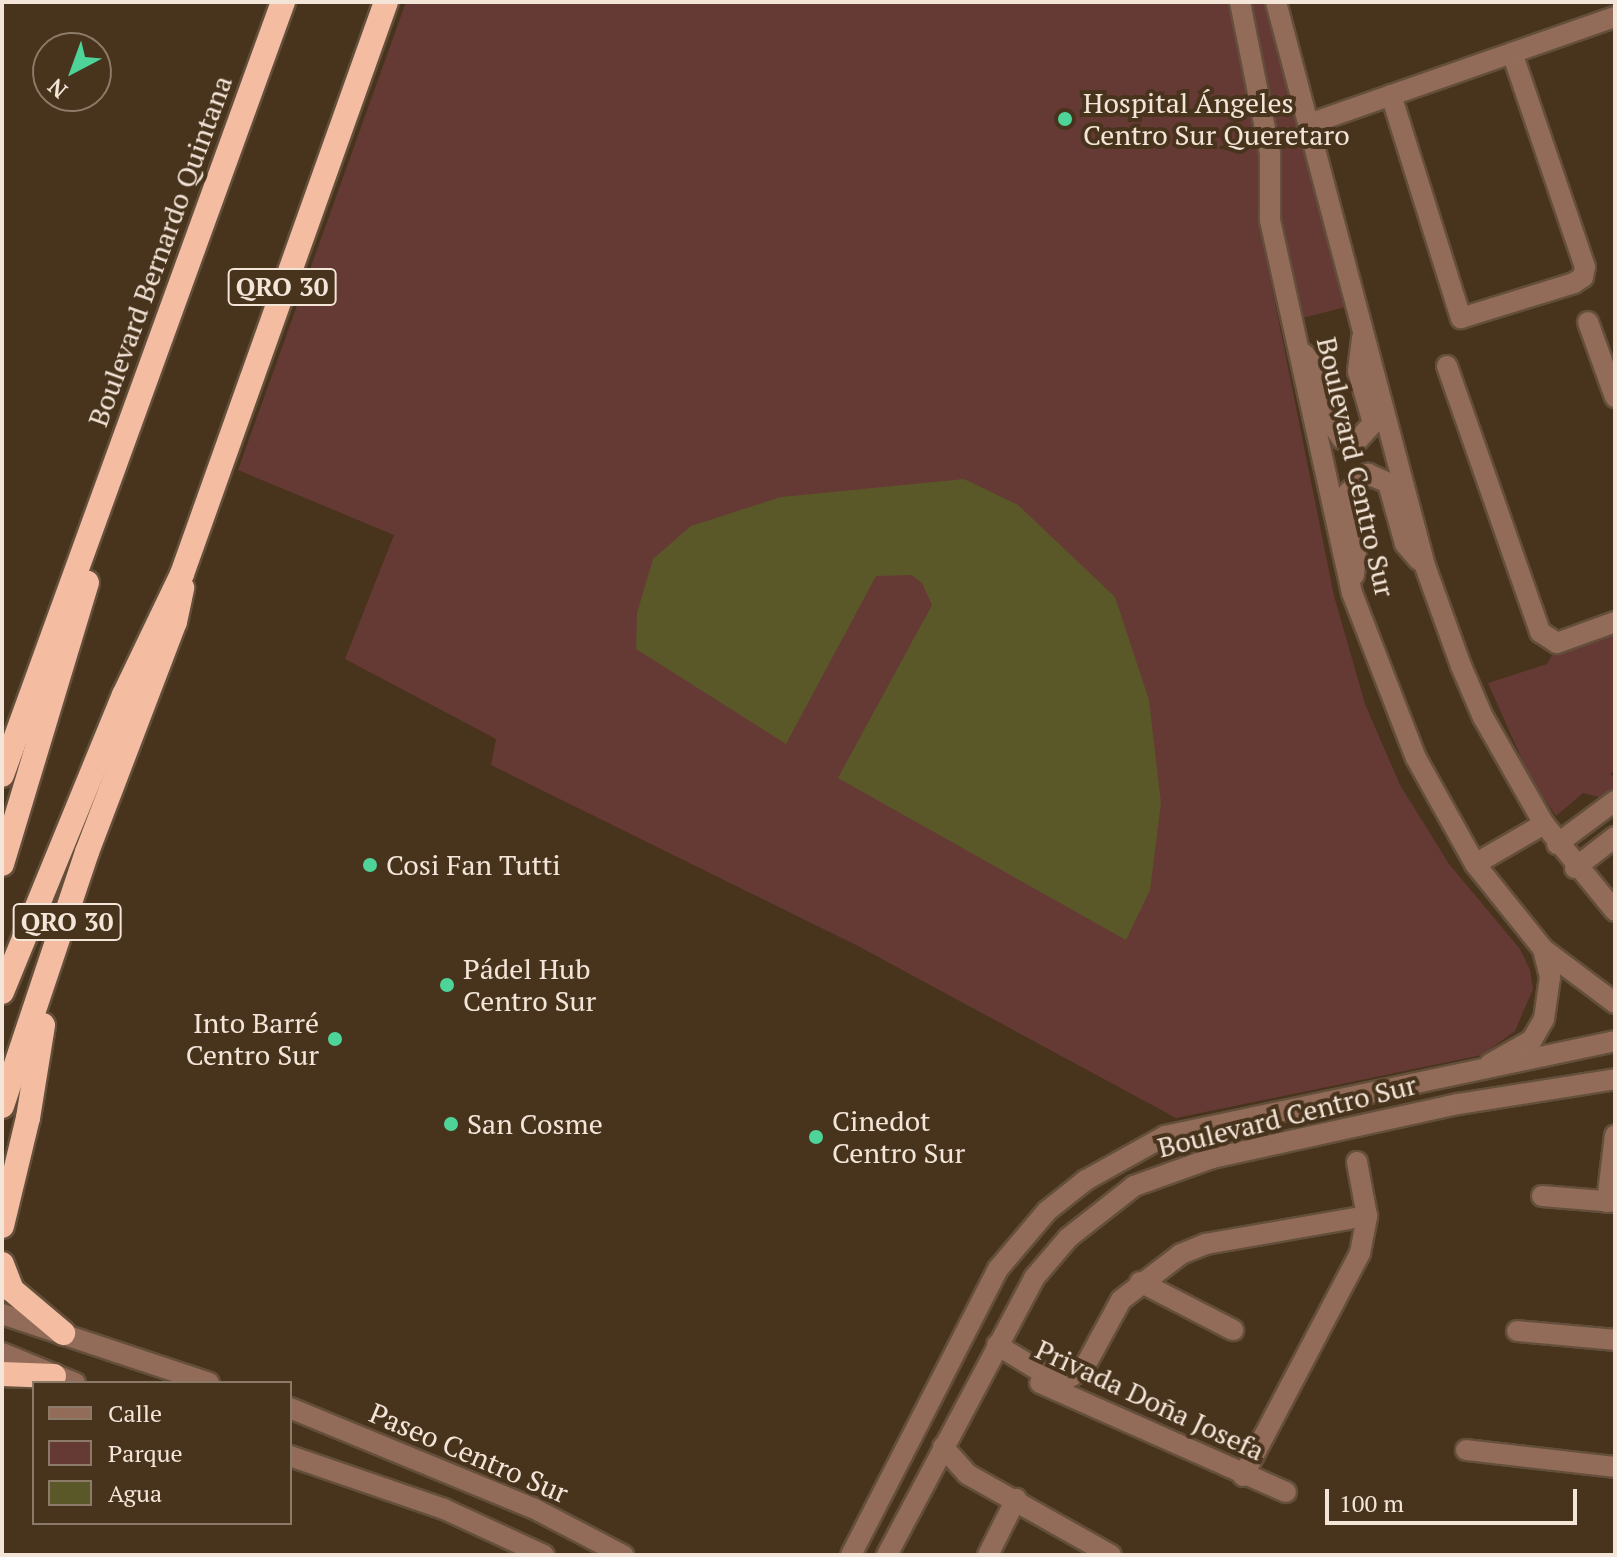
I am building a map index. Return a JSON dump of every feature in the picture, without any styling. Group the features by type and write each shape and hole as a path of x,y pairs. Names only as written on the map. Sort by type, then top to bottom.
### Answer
{"highway":[{"name":"Boulevard Bernardo Quintana","path":"2,775 283,2"},
{"name":"QRO 30","path":"2,992 124,695 182,574 386,2"},
{"name":"Boulevard Bernardo Quintana","path":"2,864 89,576 94,521"},
{"name":"QRO 30","path":"2,1106 44,991 87,852 175,622 182,574"},
{"path":"2,1226 28,1118 44,991"},
{"path":"2,1264 12,1290 63,1333"},
{"path":"2,1374 65,1379"}],"street":[{"name":"Boulevard Centro Sur","path":"1240,2 1270,153 1270,220 1352,593 1416,758 1475,864 1543,949 1550,977 1544,1019 1532,1040 1490,1064"},
{"name":"Boulevard Centro Sur","path":"1276,2 1425,566 1483,717 1557,844 1615,911"},
{"path":"1309,124 1615,17"},
{"path":"1391,95 1461,318 1574,283 1585,267 1512,53"},
{"path":"1588,322 1615,397"},
{"path":"1301,351 1319,371 1334,427 1342,439 1357,441 1373,423 1357,356 1364,331"},
{"path":"1447,366 1540,632 1557,643 1615,622"},
{"path":"1352,593 1357,542 1348,493 1368,474 1379,474 1388,483 1405,544 1425,566"},
{"path":"1557,844 1615,801"},
{"path":"1475,864 1544,824"},
{"path":"1575,868 1615,837"},
{"path":"1543,949 1615,1003"},
{"name":"Boulevard Centro Sur","path":"851,1555 998,1269 1068,1194 1165,1136 1490,1064 1615,1041"},
{"name":"Boulevard Centro Sur","path":"887,1555 994,1350 1049,1258 1106,1204 1150,1178 1212,1158 1458,1104 1615,1079"},
{"path":"1542,1196 1611,1202 1615,1135"},
{"path":"1243,1476 1360,1253 1367,1216 1357,1162"},
{"path":"1233,1330 1140,1282 1181,1254 1206,1244 1367,1216"},
{"name":"Privada Doña Josefa","path":"994,1350 1048,1376 1070,1377 1084,1368 1121,1300 1140,1282"},
{"path":"2,1314 203,1381"},
{"path":"1517,1331 1615,1340"},
{"name":"Privada Doña Josefa","path":"994,1350 1034,1380 1243,1476 1286,1492"},
{"path":"2,1353 65,1379"},
{"name":"Paseo Centro Sur","path":"292,1409 521,1503 623,1555"},
{"path":"943,1447 967,1474 1111,1555"},
{"path":"1466,1450 1615,1467"},
{"path":"292,1457 432,1504 544,1555"},
{"path":"931,1472 967,1474"},
{"path":"988,1555 1016,1499"}],"green space":[{"path":"406,2 1276,2 1357,304 1295,320 1270,220 1258,218 1334,596 1365,704 1400,785 1449,864 1520,949 1530,970 1533,989 1515,1031 1482,1055 1176,1118 858,946 491,765 496,739 345,659 394,535 238,470"},
{"path":"1615,623 1615,770 1610,774 1615,777 1615,801 1583,793 1556,816 1531,780 1488,683 1547,664 1558,644"}],"water":[{"path":"964,479 1018,505 1115,597 1149,700 1161,803 1150,890 1126,940 838,778 932,605 922,583 912,575 876,576 786,744 636,649 637,613 653,559 691,526 781,497"}],"place":[{"name":"Hospital Ángeles Centro Sur Queretaro","path":"1065,119"},
{"name":"Cosi Fan Tutti","path":"370,865"},
{"name":"Pádel Hub Centro Sur","path":"447,985"},
{"name":"Into Barré Centro Sur","path":"335,1039"},
{"name":"San Cosme","path":"451,1124"},
{"name":"Cinedot Centro Sur","path":"816,1137"}]}
